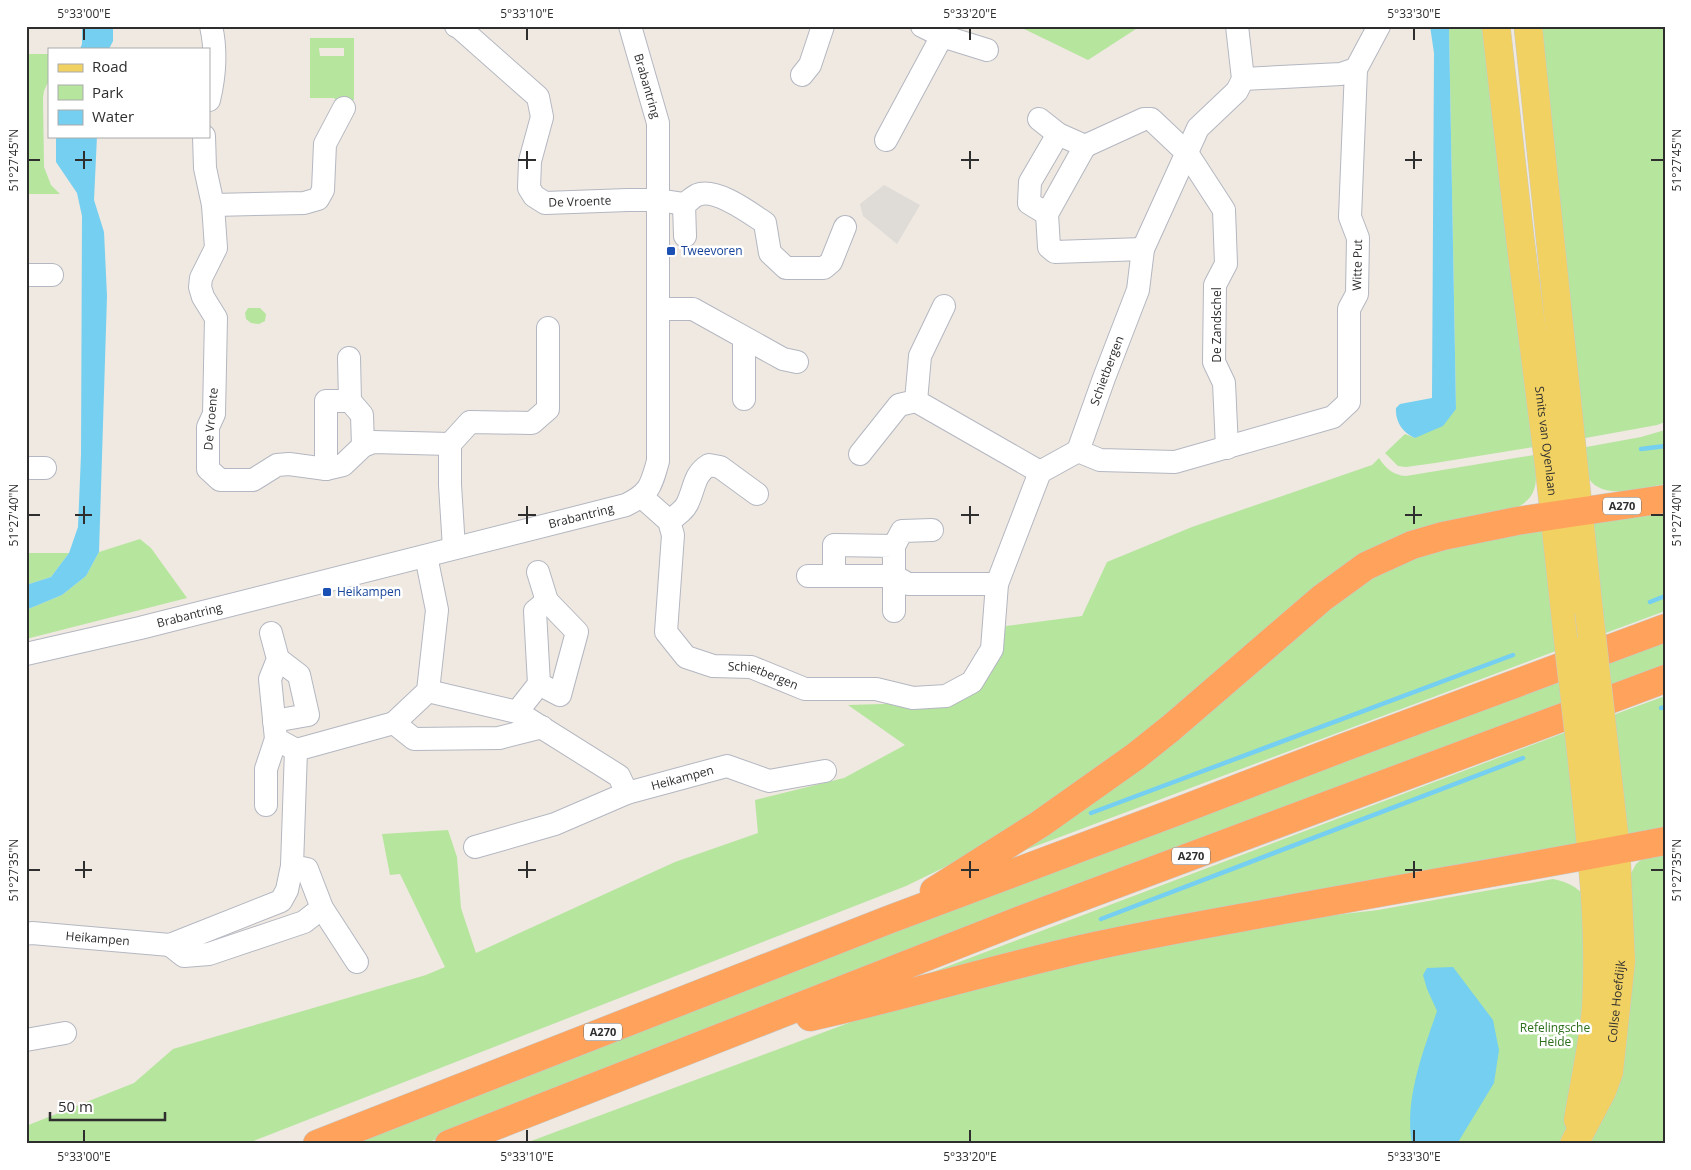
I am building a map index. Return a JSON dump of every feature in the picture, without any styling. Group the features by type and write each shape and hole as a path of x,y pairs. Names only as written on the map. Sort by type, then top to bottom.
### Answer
{"highway":[{"name":"A270","path":"888,920 1040,824 1106,778 1171,728 1322,598 1366,566 1412,545 1443,536 1510,522 1665,499"},
{"name":"A270","path":"317,1144 888,920 1665,628"},
{"name":"A270","path":"449,1144 1041,912 1665,679"},
{"name":"A270","path":"718,1038 880,1002 989,971 1095,946 1665,841"}],"main road":[{"name":"Smits van Oyenlaan","path":"1496,26 1520,238 1567,514"},
{"name":"Smits van Oyenlaan","path":"1528,26 1567,514 1604,853"},
{"name":"Collse Hoefdijk","path":"1574,1144 1596,1009 1597,910 1604,853"}],"street":[{"path":"210,96 214,78 214,42 211,26"},
{"name":"De Vroente","path":"456,26 538,97 542,116 530,162 529,188 534,196 545,203 658,200"},
{"name":"Brabantring","path":"26,654 140,628 426,556 626,505 642,497 652,483 658,461 658,123 630,26"},
{"path":"802,75 810,65 823,26"},
{"path":"922,26 942,36 987,50"},
{"path":"1237,26 1242,79 1340,74 1356,70"},
{"name":"Witte Put","path":"1227,448 1333,418 1349,402 1349,309 1357,294 1358,238 1350,217 1356,70 1379,26"},
{"path":"886,140 942,36"},
{"name":"Schietbergen","path":"1078,451 1138,290 1143,249 1198,128 1237,91 1242,79"},
{"path":"213,205 304,203 318,199 323,190 324,144 344,108"},
{"path":"1143,249 1055,252 1049,247 1047,214 1086,146 1144,118 1151,119 1187,153"},
{"path":"1039,119 1058,134 1086,146"},
{"path":"1047,214 1028,203 1030,182 1058,134"},
{"name":"De Vroente","path":"204,138 205,168 213,205 216,248 201,278 200,287 203,297 216,318 214,414 208,427 208,469 220,480 253,480 277,465 289,464 326,469 343,466 363,446"},
{"name":"De Zandschel","path":"1187,153 1224,210 1226,264 1215,285 1214,362 1224,383 1227,448"},
{"path":"658,200 684,204 698,194 717,195 740,205 765,223 770,253 786,268 824,268 831,262 845,227"},
{"path":"684,204 685,236"},
{"path":"26,275 52,275"},
{"path":"916,401 920,356 944,306"},
{"path":"658,309 693,309 783,359 797,362"},
{"path":"454,548 450,485 450,444 470,422 532,423 548,409 548,328"},
{"path":"744,339 744,398"},
{"path":"349,358 350,401 362,415 363,446 373,442 450,444"},
{"path":"326,469 326,401 350,401"},
{"path":"860,454 899,405 916,401 1040,472 1078,451 1100,460 1175,462 1227,448"},
{"path":"642,497 669,522 688,503 693,484 703,469 709,465 720,467 757,494"},
{"name":"Schietbergen","path":"669,522 673,535 666,632 686,657 713,666 751,667 805,689 876,689 913,698 946,696 972,682 992,650 997,584 1040,472"},
{"path":"894,611 894,546 902,531 932,530"},
{"path":"834,576 834,545 894,546"},
{"path":"275,730 296,750 394,722 428,691 437,610 426,556"},
{"path":"538,572 547,601 577,632 560,695 539,684"},
{"path":"808,576 894,576 908,584 997,584"},
{"path":"517,712 539,684 535,611 547,601"},
{"path":"266,804 266,769 275,730 270,679 278,659 271,633"},
{"path":"275,730 308,715 300,675 278,659"},
{"path":"428,691 517,712 619,776 627,793"},
{"path":"394,722 414,739 499,738 542,727"},
{"name":"Heikampen","path":"26,934 32,932 170,945 281,901 287,890 292,866 296,750"},
{"name":"Heikampen","path":"475,848 555,824 627,793 727,766 769,781 825,771"},
{"path":"292,866 308,869 322,908 357,962"},
{"name":"Heikampen","path":"170,945 184,956 208,954 304,922 322,908"},
{"path":"26,1040 65,1033"}],"green space":[{"path":"1018,26 1138,26 1139,27 1088,60"},
{"path":"1449,26 1489,26 1534,447 1406,467 1398,466 1385,453 1405,434 1415,438 1456,409"},
{"path":"1538,26 1665,26 1665,422 1657,425 1580,439"},
{"path":"310,38 354,38 354,100 337,101 334,98 310,98","holes":["319,48 344,48 344,56 320,56"]},
{"path":"26,54 48,54 48,82 43,98 44,167 51,185 60,194 26,194"},
{"path":"248,308 260,308 266,314 265,321 259,324 251,323 246,319 245,313"},
{"path":"1665,430 1665,484 1636,490 1604,490 1596,486 1587,476 1581,448 1641,437"},
{"path":"1534,455 1535,486 1529,499 1523,504 1515,509 1451,522 1010,830 945,867 906,886 246,1144 26,1144 26,1126 134,1083 173,1049 426,975 445,967 400,874 390,875 382,834 448,830 457,857 461,908 476,953 675,862 758,833 755,800 844,778 905,745 848,705 950,702 994,660 1006,626 1082,616 1107,562 1192,527 1372,465 1379,458 1390,471 1406,476"},
{"path":"1665,505 1665,611 1603,634 1590,518"},
{"path":"1546,525 1561,649 996,861 1333,599 1392,562"},
{"path":"140,539 151,548 187,598 26,639 26,610 62,595 86,576 99,552"},
{"path":"26,553 69,553 51,577 26,585"},
{"path":"1665,637 1665,671 958,936 424,1144 339,1144"},
{"path":"1665,696 1665,833 1627,837 1613,715"},
{"path":"1569,731 1585,846 893,987"},
{"name":"Refelingsche Heide","path":"1665,852 1665,1144 523,1144 878,1012 929,996 1266,923 1378,910 1553,879 1571,885 1586,898 1629,877 1636,864 1642,859"}],"shaded area":[{"path":"884,185 920,205 897,244 863,216 860,204"}],"water":[{"path":"82,26 113,26 113,41 110,48 80,48"},
{"path":"1430,26 1449,26 1456,409 1443,426 1415,438 1407,433 1398,422 1396,408 1400,404 1432,398 1434,53"},
{"path":"56,138 97,138 94,200 104,232 107,296 99,552 86,576 62,595 26,610 26,585 51,577 69,553 78,527 81,455 82,216 77,193 56,162"},
{"path":"1453,967 1493,1020 1499,1050 1494,1083 1457,1144 1412,1144 1411,1110 1416,1076 1437,1011 1423,975 1427,968"}],"waterway":[{"path":"1641,449 1665,446"},
{"path":"1650,602 1665,596"},
{"path":"1091,813 1513,655"},
{"path":"1661,708 1665,707"},
{"path":"1101,919 1523,758"}],"place":[{"name":"Tweevoren","path":"671,251"},
{"name":"Heikampen","path":"327,592"}]}
